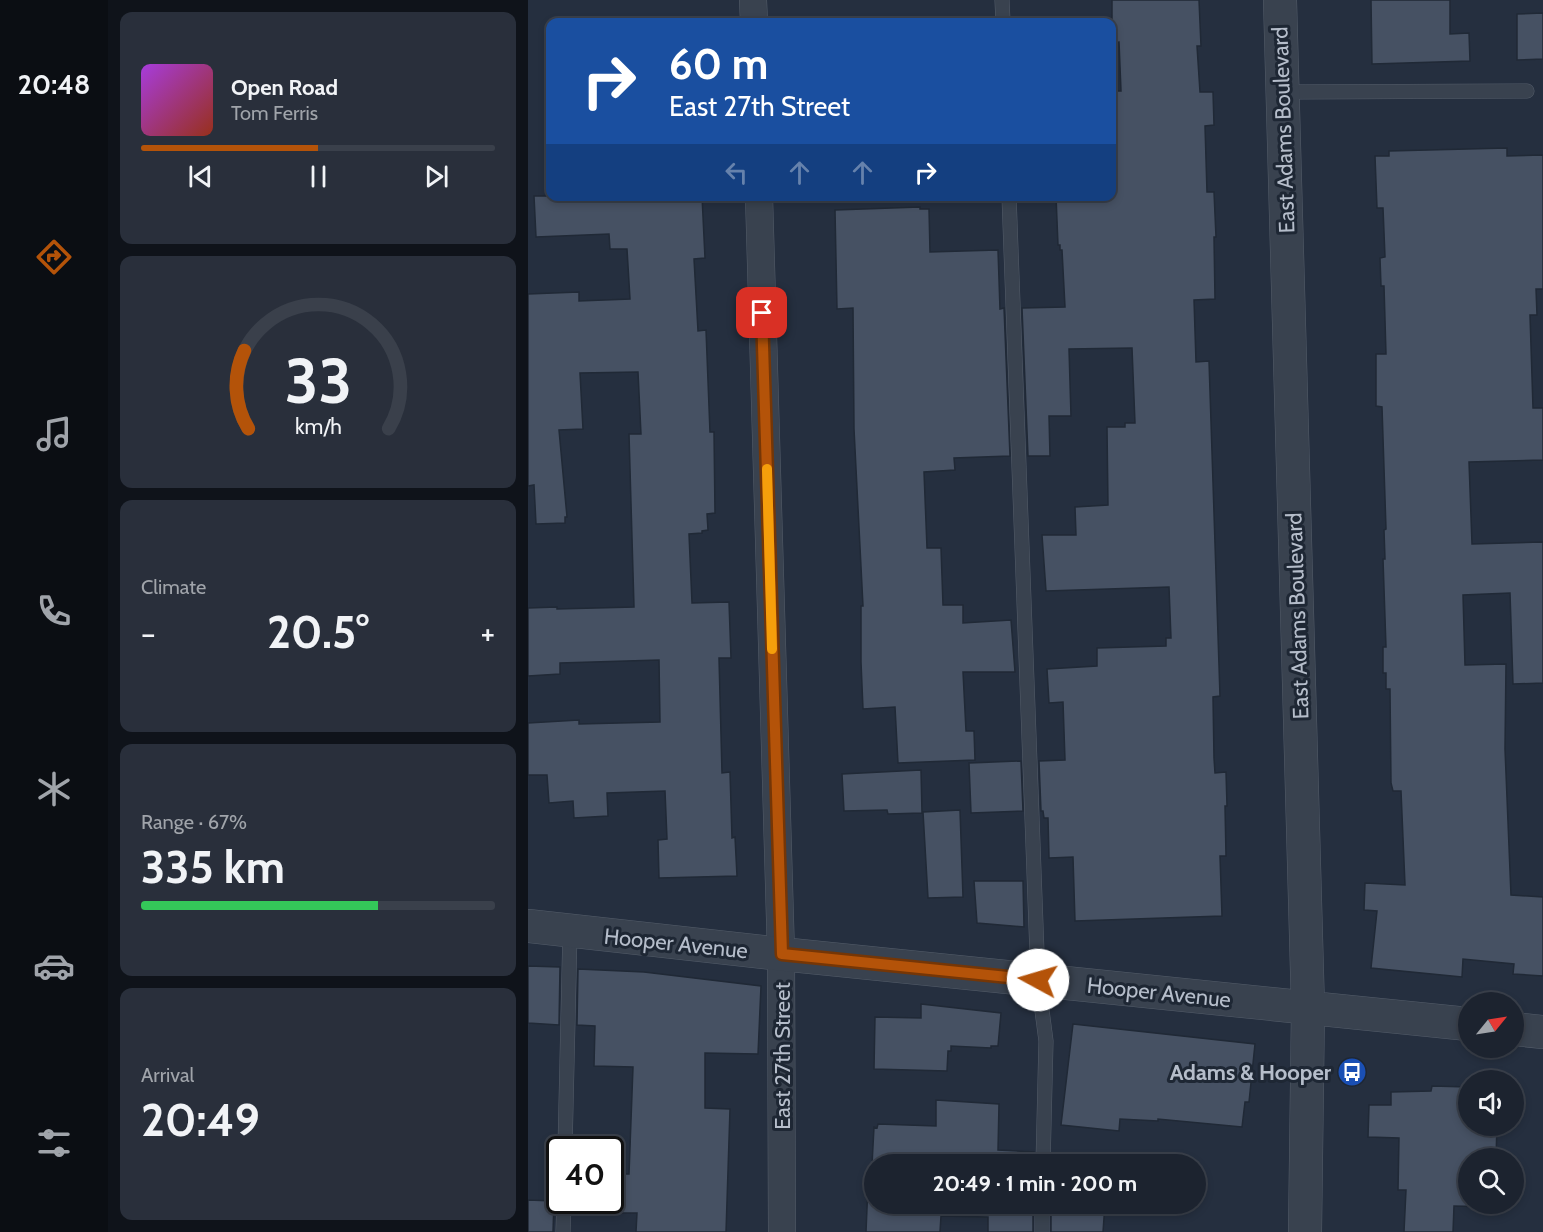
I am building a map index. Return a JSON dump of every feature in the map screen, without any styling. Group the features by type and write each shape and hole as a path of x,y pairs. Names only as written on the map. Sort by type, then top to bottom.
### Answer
{"street":[{"path":"753,0 754,18"},
{"name":"East Adams Boulevard","path":"1280,0 1308,1008 1305,1232"},
{"name":"East 27th Street","path":"759,201 782,954 782,1232"},
{"name":"Hooper Avenue","path":"528,926 1458,1023"},
{"path":"1524,1030 1543,1032"}],"lane":[{"path":"1002,0 1003,18"},
{"path":"1282,92 1527,91"},
{"path":"1009,201 1038,980 1046,1041 1043,1154"},
{"path":"565,1136 570,931"},
{"path":"563,1232 564,1214"},
{"path":"1042,1214 1042,1232"}],"building":[{"path":"1112,0 1199,0 1201,46 1197,46 1200,92 1213,92 1214,125 1205,126 1207,192 1214,192 1215,299 1194,300 1196,362 1209,361 1220,696 1213,697 1214,758 1215,773 1226,772 1227,806 1225,806 1226,856 1220,856 1222,916 1075,921 1073,857 1049,858 1048,818 1044,818 1043,811 1041,811 1039,761 1065,760 1063,702 1049,703 1047,669 1097,666 1097,648 1166,646 1166,638 1171,638 1169,587 1046,591 1042,535 1076,535 1075,507 1108,505 1107,427 1125,427 1125,423 1135,423 1132,348 1069,349 1071,416 1049,416 1050,456 1028,456 1022,308 1065,307 1062,250 1058,245 1056,201 1116,201 1116,91 1121,91 1119,42 1116,42 1116,18 1112,18"},
{"path":"1371,0 1450,0 1450,34 1469,33 1470,61 1372,64"},
{"path":"1543,13 1543,59 1517,60 1517,14"},
{"path":"1507,148 1507,156 1543,155 1543,289 1536,289 1537,315 1530,315 1533,408 1543,408 1543,460 1469,462 1472,544 1543,542 1543,683 1513,684 1510,593 1463,595 1465,665 1506,664 1505,749 1511,895 1543,897 1543,976 1513,974 1514,964 1463,959 1462,977 1371,968 1377,911 1364,910 1365,883 1405,885 1401,791 1393,791 1391,783 1390,689 1386,689 1386,673 1383,673 1383,647 1386,647 1383,559 1385,559 1384,530 1386,529 1382,407 1376,406 1376,354 1386,354 1384,286 1381,286 1380,258 1385,257 1383,208 1377,208 1375,156 1389,156 1389,151"},
{"path":"534,196 546,196 546,201 702,201 705,258 694,259 698,331 706,330 710,432 714,432 715,513 707,514 708,530 689,534 692,603 729,602 731,658 719,658 722,773 730,772 732,838 735,837 737,876 659,878 658,840 667,839 665,791 607,793 608,816 574,818 573,801 549,803 547,775 528,775 528,723 579,720 579,724 660,722 659,660 560,663 560,674 528,676 528,608 634,607 629,434 641,434 638,372 580,373 583,429 559,430 567,517 565,517 565,523 536,524 534,485 528,486 528,294 579,292 579,301 630,299 627,249 610,249 609,234 536,237"},
{"path":"920,207 920,209 929,209 930,252 998,250 1000,309 1004,308 1010,456 954,458 955,470 924,472 927,548 941,548 943,605 963,605 963,623 1011,620 1015,672 963,672 966,731 974,731 975,760 898,763 895,707 863,709 861,606 863,606 854,429 853,308 837,309 835,210"},
{"path":"1021,761 1023,811 971,813 969,763"},
{"path":"921,770 922,813 888,814 887,810 844,811 842,774"},
{"path":"960,810 963,897 928,898 923,812"},
{"path":"974,881 1023,881 1024,927 977,923"},
{"path":"528,966 560,967 559,1025 528,1023"},
{"path":"578,969 644,972 761,986 758,1054 705,1053 705,1108 730,1109 726,1232 636,1232 637,1213 624,1213 624,1174 629,1174 633,1067 594,1066 595,1026 577,1025"},
{"path":"921,1004 1001,1013 998,1046 991,1046 991,1048 951,1046 951,1051 948,1051 947,1071 874,1069 875,1017 921,1018"},
{"path":"1073,1024 1255,1044 1249,1102 1245,1102 1242,1127 1158,1119 1158,1121 1120,1119 1119,1131 1061,1125"},
{"path":"1432,1086 1458,1087 1458,1136 1497,1136 1496,1148 1458,1148 1458,1206 1454,1206 1453,1232 1404,1232 1406,1190 1398,1190 1399,1138 1368,1137 1369,1105 1391,1105 1391,1092 1431,1091"},
{"path":"936,1100 999,1104 998,1150 1034,1152 1034,1154 873,1154 874,1127 877,1128 878,1124 936,1126"},
{"path":"528,1200 546,1201 546,1214 554,1214 553,1232 528,1232"},
{"path":"867,1214 1033,1214 1033,1232 988,1232 988,1217 941,1216 940,1232 866,1232"},
{"path":"1051,1214 1104,1214 1103,1232 1051,1232"}],"slow traffic":[{"path":"767,469 772,649"}],"place":[{"name":"Adams & Hooper","path":"1352,1072"}],"route":[{"path":"762,313 782,954 1038,980"}]}
